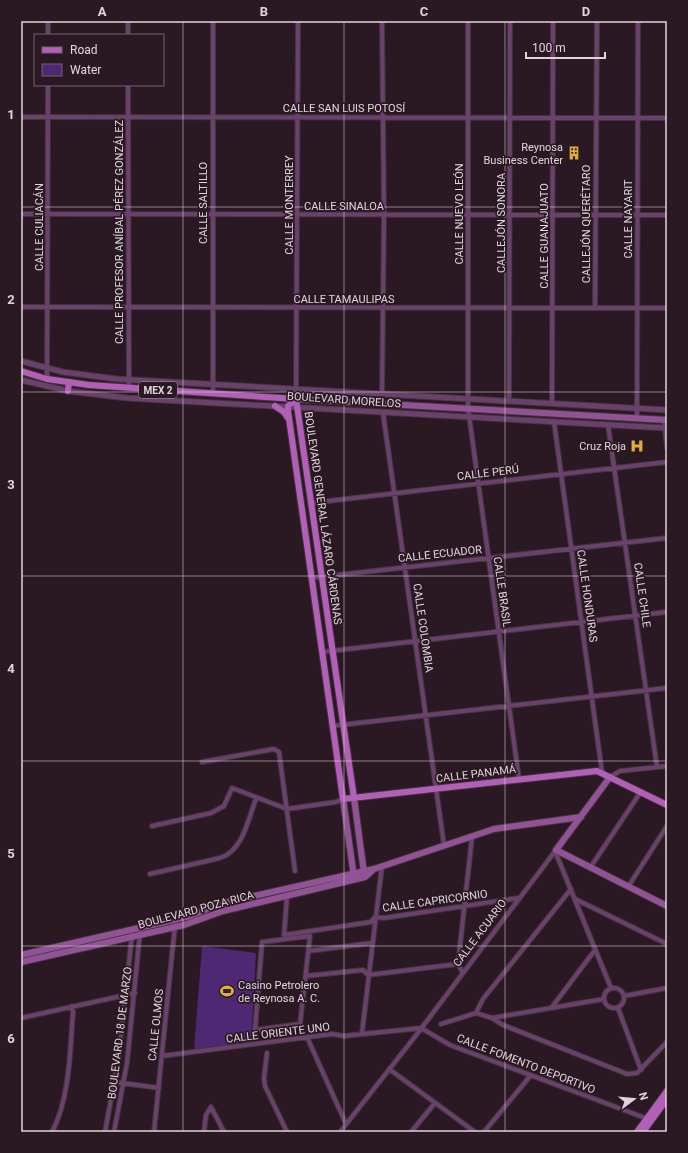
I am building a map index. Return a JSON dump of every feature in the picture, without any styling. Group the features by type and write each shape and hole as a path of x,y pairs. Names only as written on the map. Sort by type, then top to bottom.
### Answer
{"main road":[{"name":"BOULEVARD MORELOS","path":"21,371 47,379 129,388 665,420"},
{"path":"68,391 69,382"},
{"path":"196,401 197,393"},
{"name":"BOULEVARD GENERAL LÁZARO CÁRDENAS","path":"296,399 288,406 289,418 343,799"},
{"name":"BOULEVARD GENERAL LÁZARO CÁRDENAS","path":"296,399 364,874"},
{"path":"275,406 284,412 289,418"},
{"path":"297,480 303,482 310,502"},
{"name":"CALLE PANAMÁ","path":"343,799 590,771 602,772"},
{"path":"602,772 640,793 667,805"},
{"name":"CALLE ACUARIO","path":"556,850 610,777"},
{"path":"343,799 354,877"},
{"name":"BOULEVARD POZA RICA","path":"21,955 140,928 193,923 223,910 288,896 354,877 444,845 508,827 581,817"},
{"path":"556,850 667,906"},
{"name":"BOULEVARD POZA RICA","path":"21,962 141,936 223,903 354,877"},
{"path":"637,1132 649,1119 664,1098 667,1091"},
{"path":"643,1132 649,1119"}],"street":[{"path":"48,21 48,34"},
{"path":"128,21 128,34"},
{"name":"CALLE SALTILLO","path":"213,21 213,394"},
{"name":"CALLE MONTERREY","path":"296,399 298,308 298,21"},
{"path":"382,21 384,215 382,394"},
{"name":"CALLE NUEVO LEÓN","path":"468,21 468,408"},
{"name":"CALLEJÓN SONORA","path":"509,401 510,21"},
{"name":"CALLE GUANAJUATO","path":"552,403 553,21"},
{"name":"CALLEJÓN QUERÉTARO","path":"595,308 597,21"},
{"name":"CALLE NAYARIT","path":"637,418 638,21"},
{"name":"CALLE CULIACÁN","path":"47,379 48,86"},
{"name":"CALLE PROFESOR ANÍBAL PÉREZ GONZÁLEZ","path":"128,86 129,388"},
{"name":"CALLE SAN LUIS POTOSÍ","path":"21,117 667,118"},
{"name":"CALLE SINALOA","path":"21,214 667,216"},
{"name":"CALLE TAMAULIPAS","path":"21,307 667,308"},
{"name":"BOULEVARD MORELOS","path":"21,361 92,377 129,380 667,410"},
{"name":"BOULEVARD MORELOS","path":"21,380 68,391 127,398 288,406 608,426 666,428"},
{"name":"CALLE BRASIL","path":"468,408 519,779"},
{"name":"CALLE COLOMBIA","path":"383,413 444,845"},
{"path":"665,420 667,448"},
{"name":"CALLE HONDURAS","path":"554,422 602,772"},
{"name":"CALLE CHILE","path":"608,426 626,542 657,767"},
{"name":"CALLE PERÚ","path":"310,502 667,462"},
{"name":"CALLE ECUADOR","path":"311,578 667,538"},
{"path":"322,652 667,612"},
{"path":"332,726 510,706 592,695 667,688"},
{"path":"202,762 277,750 279,752 295,871"},
{"path":"610,777 620,770 667,766"},
{"path":"152,826 211,813 224,806 232,788 287,809 336,802 343,799"},
{"path":"590,868 640,793"},
{"path":"150,874 220,858 231,852 239,843 256,798"},
{"path":"628,887 667,826"},
{"path":"463,973 458,964 472,837"},
{"path":"556,850 611,988"},
{"name":"CALLE ACUARIO","path":"340,1132 556,850"},
{"path":"362,1033 382,866"},
{"path":"476,1013 483,1000 571,889"},
{"name":"CALLE CAPRICORNIO","path":"288,896 284,935 371,922 375,917 384,918 520,898"},
{"path":"575,899 667,944"},
{"name":"CALLE OLMOS","path":"154,1132 174,924"},
{"name":"BOULEVARD 18 DE MARZO","path":"114,1132 124,1083 141,936 140,928"},
{"name":"BOULEVARD 18 DE MARZO","path":"105,1132 115,1082 132,930"},
{"path":"310,936 309,951 300,1024 255,1030 262,942 310,936"},
{"path":"309,951 372,944"},
{"path":"551,1008 595,950"},
{"path":"368,975 458,964"},
{"path":"306,976 363,970 368,975"},
{"path":"611,988 619,989 624,996 624,1001 618,1008 608,1007 604,1000 606,992 611,988"},
{"path":"624,996 667,988"},
{"path":"21,1018 135,993"},
{"path":"492,1018 604,1000"},
{"path":"52,1132 61,1109 67,1075 73,1012 72,1006"},
{"path":"618,1008 641,1070"},
{"path":"441,1024 476,1013 492,1018 503,1025 627,1074 637,1073 641,1070 667,1042"},
{"name":"CALLE ORIENTE UNO","path":"162,1056 332,1034 344,1036 421,1028"},
{"name":"CALLE FOMENTO DEPORTIVO","path":"421,1028 450,1045 649,1119"},
{"path":"307,1037 346,1124"},
{"path":"267,1053 264,1078 265,1086 287,1132"},
{"path":"389,1069 475,1132"},
{"path":"484,1132 531,1075"},
{"path":"115,1082 159,1088"},
{"path":"411,1132 435,1103"},
{"path":"204,1132 206,1115 211,1107 224,1132"},
{"path":"117,1123 118,1132"}],"water":[{"name":"Casino Petrolero de Reynosa A. C.","path":"202,946 256,953 251,1043 194,1050"}],"place":[{"name":"Reynosa Business Center","path":"574,153"},
{"name":"Cruz Roja","path":"637,446"},
{"name":"Casino Petrolero de Reynosa A. C.","path":"227,991"}]}
